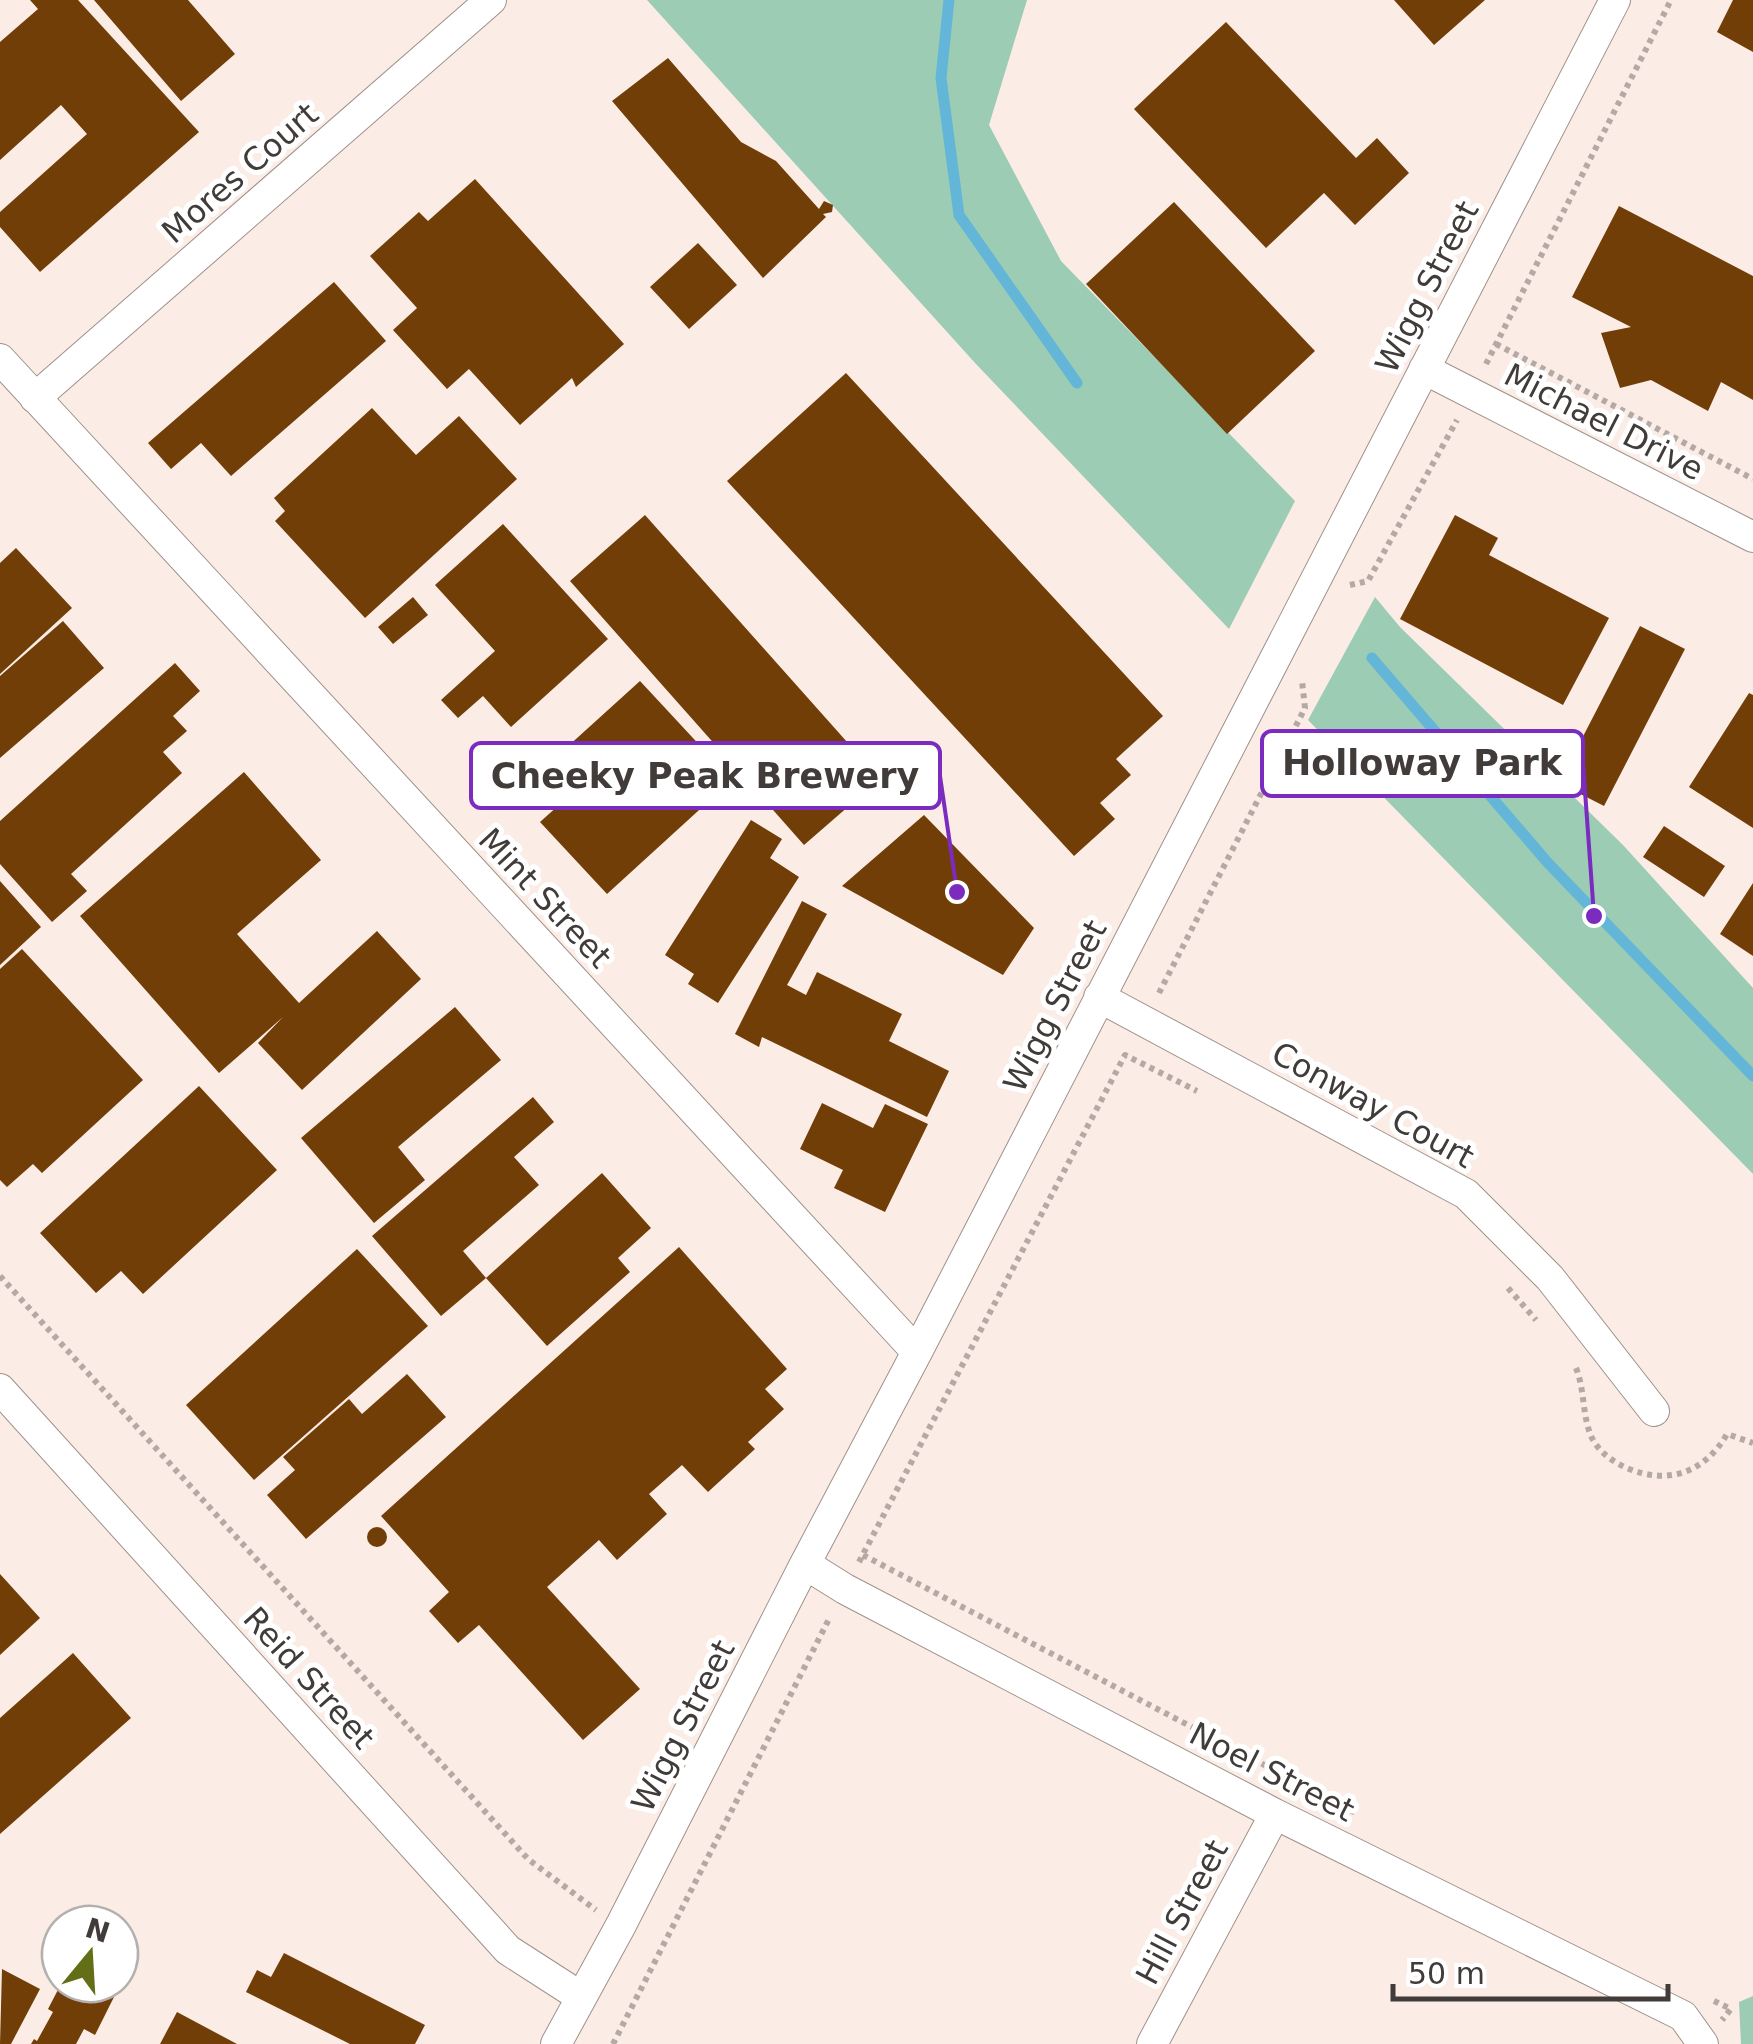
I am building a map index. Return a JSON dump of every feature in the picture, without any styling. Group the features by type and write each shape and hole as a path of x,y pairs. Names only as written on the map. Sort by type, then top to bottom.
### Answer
{"street":[{"name":"Mores Court","path":"35,398 491,0"},
{"name":"Wigg Street","path":"556,2044 1615,0"},
{"name":"Mint Street","path":"0,360 917,1352"},
{"name":"Michael Drive","path":"1424,369 1753,536"},
{"name":"Conway Court","path":"1099,997 1466,1194 1550,1278 1654,1411"},
{"name":"Reid Street","path":"0,1389 508,1950 581,1996"},
{"name":"Noel Street","path":"804,1564 1275,1814 1683,2016 1704,2044"},
{"name":"Hill Street","path":"1152,2044 1275,1814"}],"path":[{"path":"1342,587 1368,582 1471,393 1671,0"},
{"path":"1496,344 1753,479"},
{"path":"613,2044 845,1589 1145,1021 1305,708 1302,678"},
{"path":"1125,1055 1214,1100"},
{"path":"0,1276 528,1859 585,1904 662,1948"},
{"path":"1502,1282 1540,1324"},
{"path":"1564,1354 1584,1388 1592,1438 1612,1462 1666,1478 1707,1461 1727,1434 1753,1444"}],"green space":[{"path":"647,0 1027,0 989,125 1061,261 1295,501 1229,629 976,364"},
{"path":"1375,597 1400,627 1623,845 1753,988 1753,1174 1308,720"},
{"path":"1753,1996 1753,2044 1741,2044 1739,2002"}],"building":[{"path":"30,0 78,0 199,132 40,272 0,227 0,212 87,134 61,105 0,160 0,42 38,9"},
{"path":"94,0 188,0 235,54 181,101"},
{"path":"1394,0 1485,0 1434,45"},
{"path":"1733,0 1753,0 1753,52 1717,32"},
{"path":"1226,22 1356,158 1377,138 1409,173 1355,225 1324,193 1266,248 1134,109"},
{"path":"668,58 741,142 776,161 819,209 824,201 833,205 832,212 823,214 826,217 763,278 612,101"},
{"path":"475,179 624,344 576,387 572,378 520,425 469,369 447,389 393,330 417,308 370,256 419,212 428,221"},
{"path":"1174,202 1315,351 1227,434 1086,284"},
{"path":"1619,206 1753,276 1753,400 1721,382 1708,411 1651,380 1620,388 1601,333 1631,327 1572,297"},
{"path":"698,243 737,285 689,329 650,287"},
{"path":"334,282 386,341 231,476 201,443 171,469 148,443"},
{"path":"846,373 1163,716 1116,759 1131,775 1100,803 1115,819 1074,856 727,481"},
{"path":"372,408 416,455 459,416 517,479 365,618 275,521 285,511 274,498"},
{"path":"645,515 880,779 804,845 570,581"},
{"path":"1455,515 1498,538 1489,555 1609,618 1563,705 1400,619"},
{"path":"503,524 608,639 511,727 483,696 458,718 441,700 495,651 435,585"},
{"path":"16,548 72,608 0,674 0,563"},
{"path":"413,597 428,615 393,644 378,627"},
{"path":"63,621 104,668 0,758 0,676"},
{"path":"1640,626 1685,649 1604,806 1559,783"},
{"path":"175,663 200,691 173,716 187,731 163,752 182,773 71,874 87,891 52,922 0,864 0,821"},
{"path":"640,681 732,780 607,894 540,822 569,796 544,768"},
{"path":"1749,693 1753,695 1753,828 1689,787"},
{"path":"244,772 321,860 237,934 299,1003 377,931 421,979 302,1090 258,1043 283,1017 219,1073 80,916"},
{"path":"924,815 1034,928 1003,975 842,886"},
{"path":"751,820 782,839 770,858 799,877 718,1003 688,984 694,974 665,955"},
{"path":"1664,826 1725,866 1704,897 1643,857"},
{"path":"0,881 41,927 0,965"},
{"path":"1753,883 1753,956 1720,934"},
{"path":"802,901 827,914 787,985 806,995 817,972 902,1014 889,1041 949,1071 927,1117 762,1037 759,1047 735,1034"},
{"path":"22,949 143,1080 42,1173 33,1164 7,1187 0,1180 0,969"},
{"path":"455,1007 501,1060 398,1147 425,1180 374,1223 301,1138"},
{"path":"199,1086 277,1170 143,1294 121,1271 96,1293 40,1233"},
{"path":"533,1097 554,1122 514,1157 539,1185 463,1251 486,1278 441,1316 372,1236"},
{"path":"822,1103 873,1128 885,1104 928,1124 885,1212 834,1188 843,1170 800,1149"},
{"path":"602,1173 651,1228 618,1258 630,1272 547,1346 486,1278"},
{"path":"679,1247 787,1369 765,1389 784,1409 748,1442 755,1449 708,1492 682,1465 649,1494 667,1514 617,1560 599,1540 547,1587 640,1689 583,1740 479,1625 458,1643 429,1611 449,1592 381,1516"},
{"path":"357,1249 428,1326 254,1480 186,1405"},
{"path":"407,1374 446,1417 306,1539 267,1495 295,1470 283,1457 349,1399 362,1414"},
{"path":"377,1527 387,1537 377,1547 367,1537"},
{"path":"0,1574 40,1618 0,1655"},
{"path":"73,1653 131,1718 0,1834 0,1718"},
{"path":"284,1953 425,2025 415,2044 350,2044 246,1992 257,1970 271,1977"},
{"path":"2,1969 40,1989 11,2044 0,2044"},
{"path":"51,2004 110,2004 95,2035 84,2029 76,2044 31,2044 34,2039 37,2041 53,2012 48,2009"},
{"path":"177,2012 237,2044 160,2044"}],"waterway":[{"path":"949,0 941,78 959,215 1077,383"},
{"path":"1372,658 1548,863 1753,1076"}],"place":[{"name":"Cheeky Peak Brewery","path":"957,892"},
{"name":"Holloway Park","path":"1594,916"}]}
